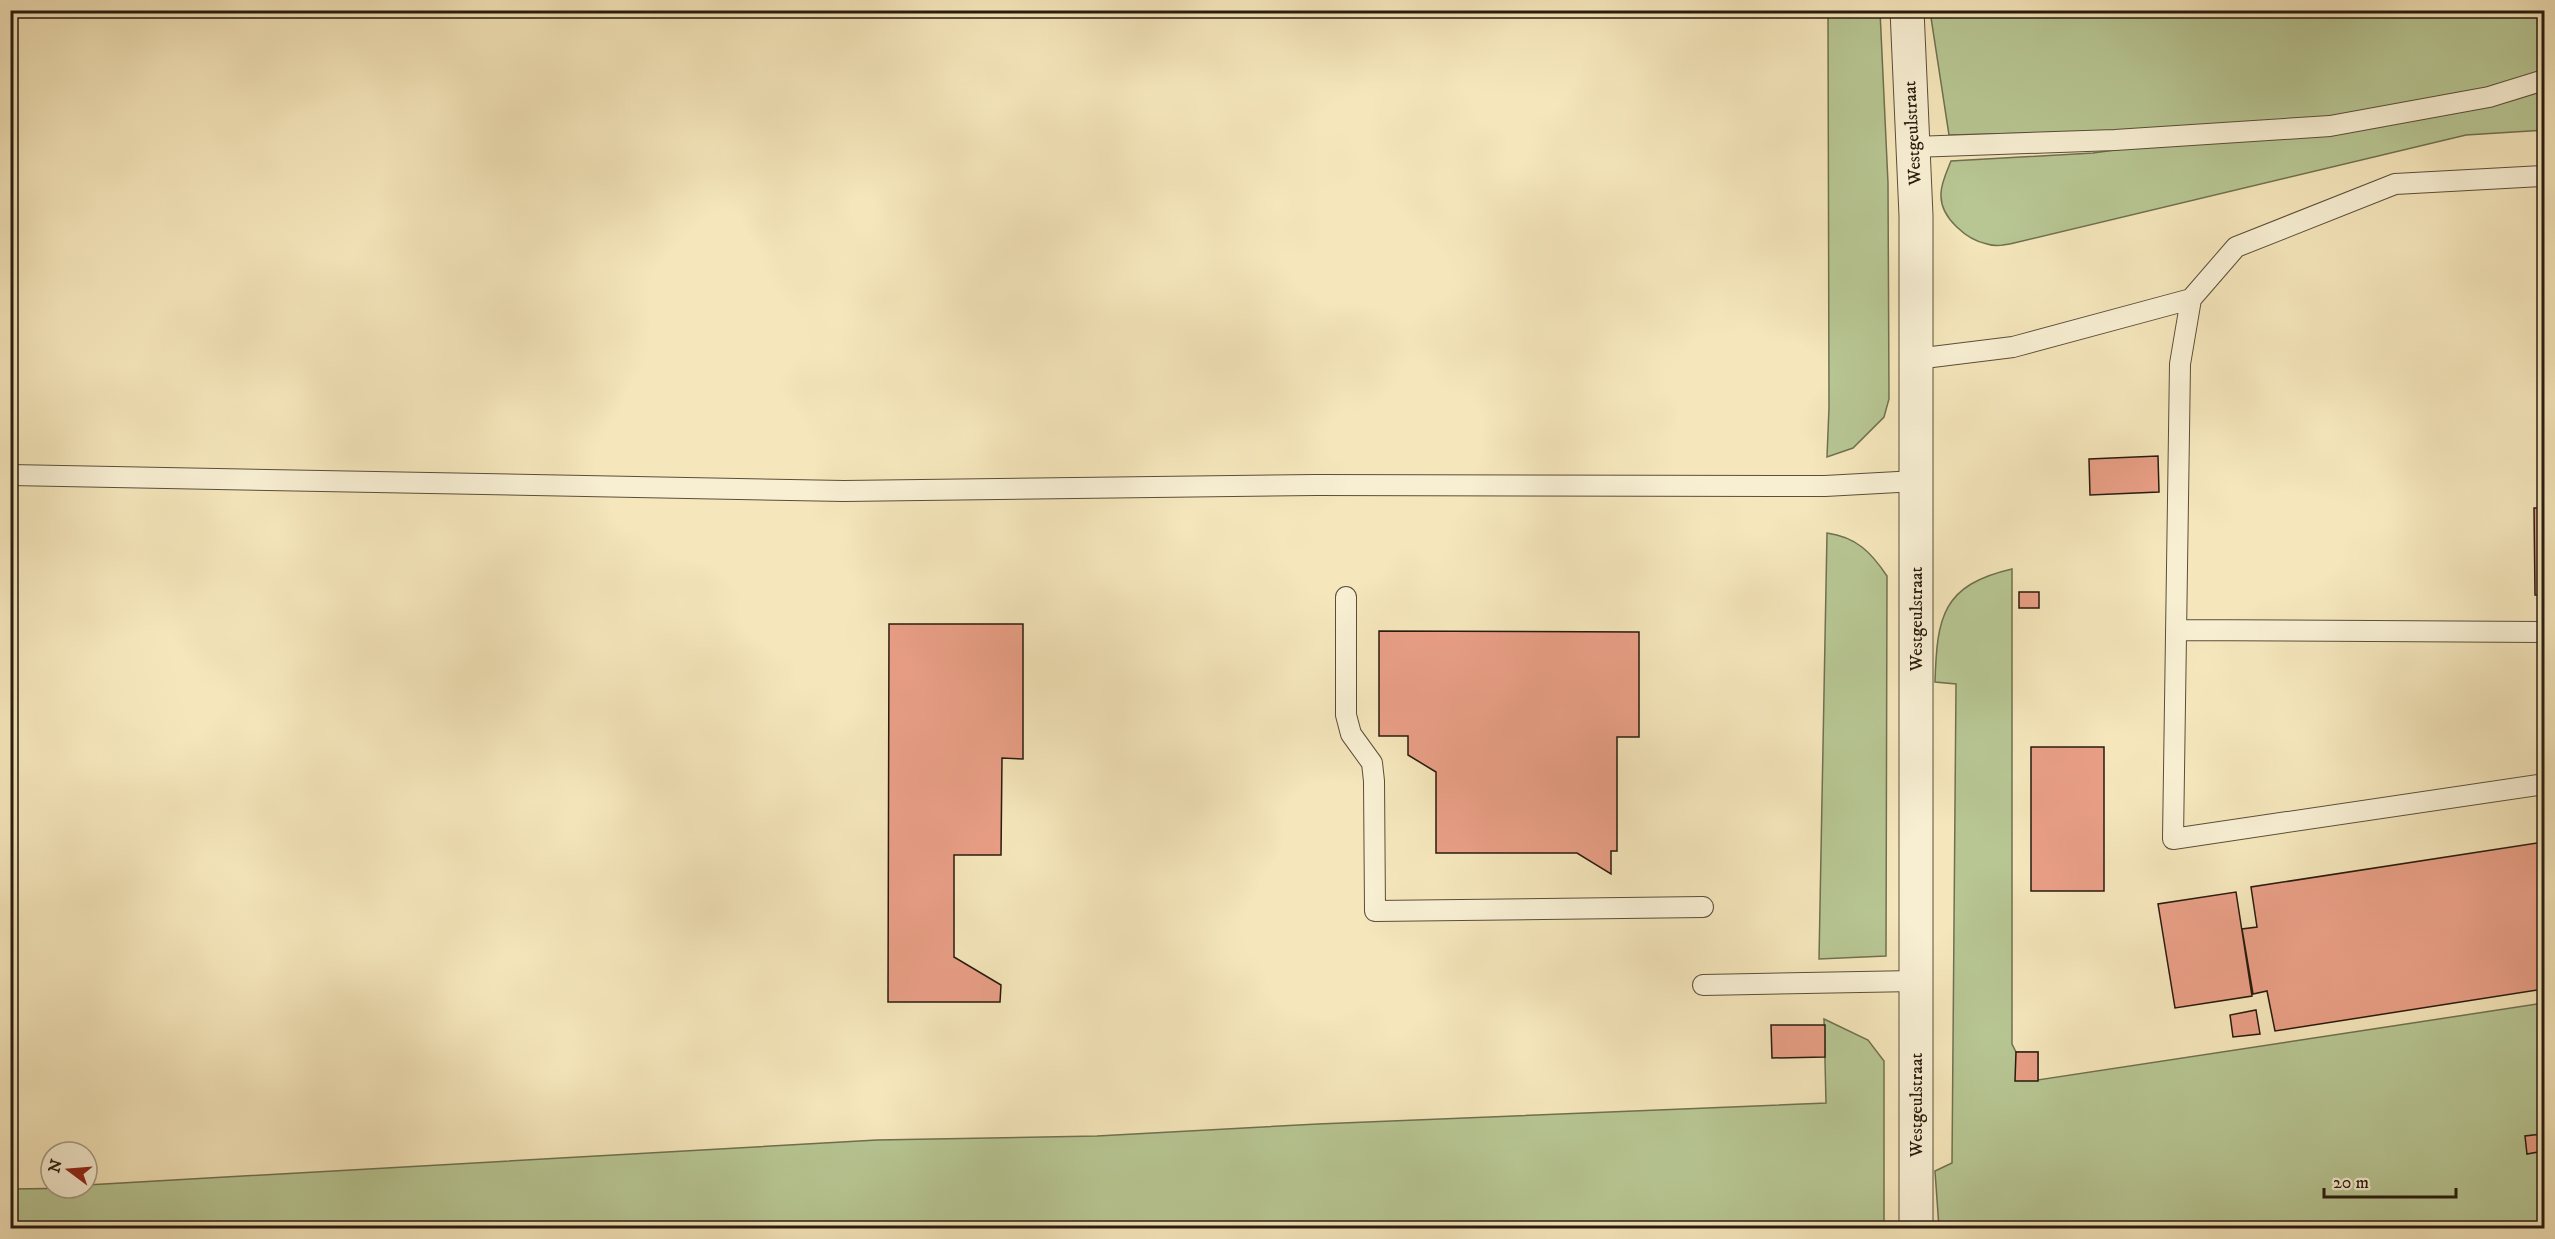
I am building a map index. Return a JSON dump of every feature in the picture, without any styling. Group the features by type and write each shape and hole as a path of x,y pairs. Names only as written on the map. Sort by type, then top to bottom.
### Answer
{"street":[{"name":"Westgeulstraat","path":"1907,10 1916,216 1916,1228"}],"lane":[{"path":"1913,147 2115,140 2330,126 2489,97 2544,80"},
{"path":"2544,176 2395,184 2235,247 2191,299 2180,364 2173,839 2544,784"},
{"path":"1916,359 2013,347 2191,299"},
{"path":"10,475 844,491 1316,485 1825,486 1916,481"},
{"path":"1346,597 1346,715 1351,734 1372,763 1374,781 1375,911 1703,907"},
{"path":"2176,630 2544,632"},
{"path":"1702,985 1916,981"}],"green space":[{"path":"1828,11 1880,11 1888,183 1889,399 1884,417 1853,448 1827,457 1829,408"},
{"path":"1930,11 2544,11 2544,130 2466,135 2014,243 1990,245 1979,242 1964,233 1945,212 1941,192 1951,161 2093,153 2284,127 1949,135"},
{"path":"1827,533 1846,538 1862,547 1887,576 1886,956 1819,959"},
{"path":"2012,569 2012,1044 2016,1052 2038,1052 2038,1080 2544,1003 2544,1228 1939,1228 1935,1171 1952,1163 1956,684 1935,682 1938,639 1948,607 1957,595 1971,584"},
{"path":"1824,1019 1868,1040 1884,1061 1884,1228 11,1228 11,1189 39,1189 39,1200 99,1200 99,1184 877,1140 1097,1136 1318,1124 1826,1103"}],"building":[{"path":"2158,456 2159,492 2090,495 2089,459"},
{"path":"2534,508 2544,508 2544,595 2535,595"},
{"path":"2019,592 2039,592 2039,608 2019,608"},
{"path":"889,624 1023,624 1023,759 1002,758 1001,855 954,855 954,957 1001,985 1000,1002 888,1002"},
{"path":"1379,631 1639,632 1639,737 1617,737 1617,851 1611,851 1611,874 1577,853 1436,853 1436,772 1408,755 1408,736 1379,736"},
{"path":"2031,747 2104,747 2104,891 2031,891"},
{"path":"2544,842 2544,989 2275,1031 2267,991 2253,994 2242,929 2257,927 2251,887"},
{"path":"2236,892 2252,996 2175,1008 2158,904"},
{"path":"2256,1010 2260,1034 2233,1037 2230,1015"},
{"path":"1771,1025 1825,1025 1825,1057 1772,1058"},
{"path":"2016,1052 2038,1052 2038,1081 2015,1081"},
{"path":"2542,1134 2544,1151 2527,1154 2525,1136"}]}
